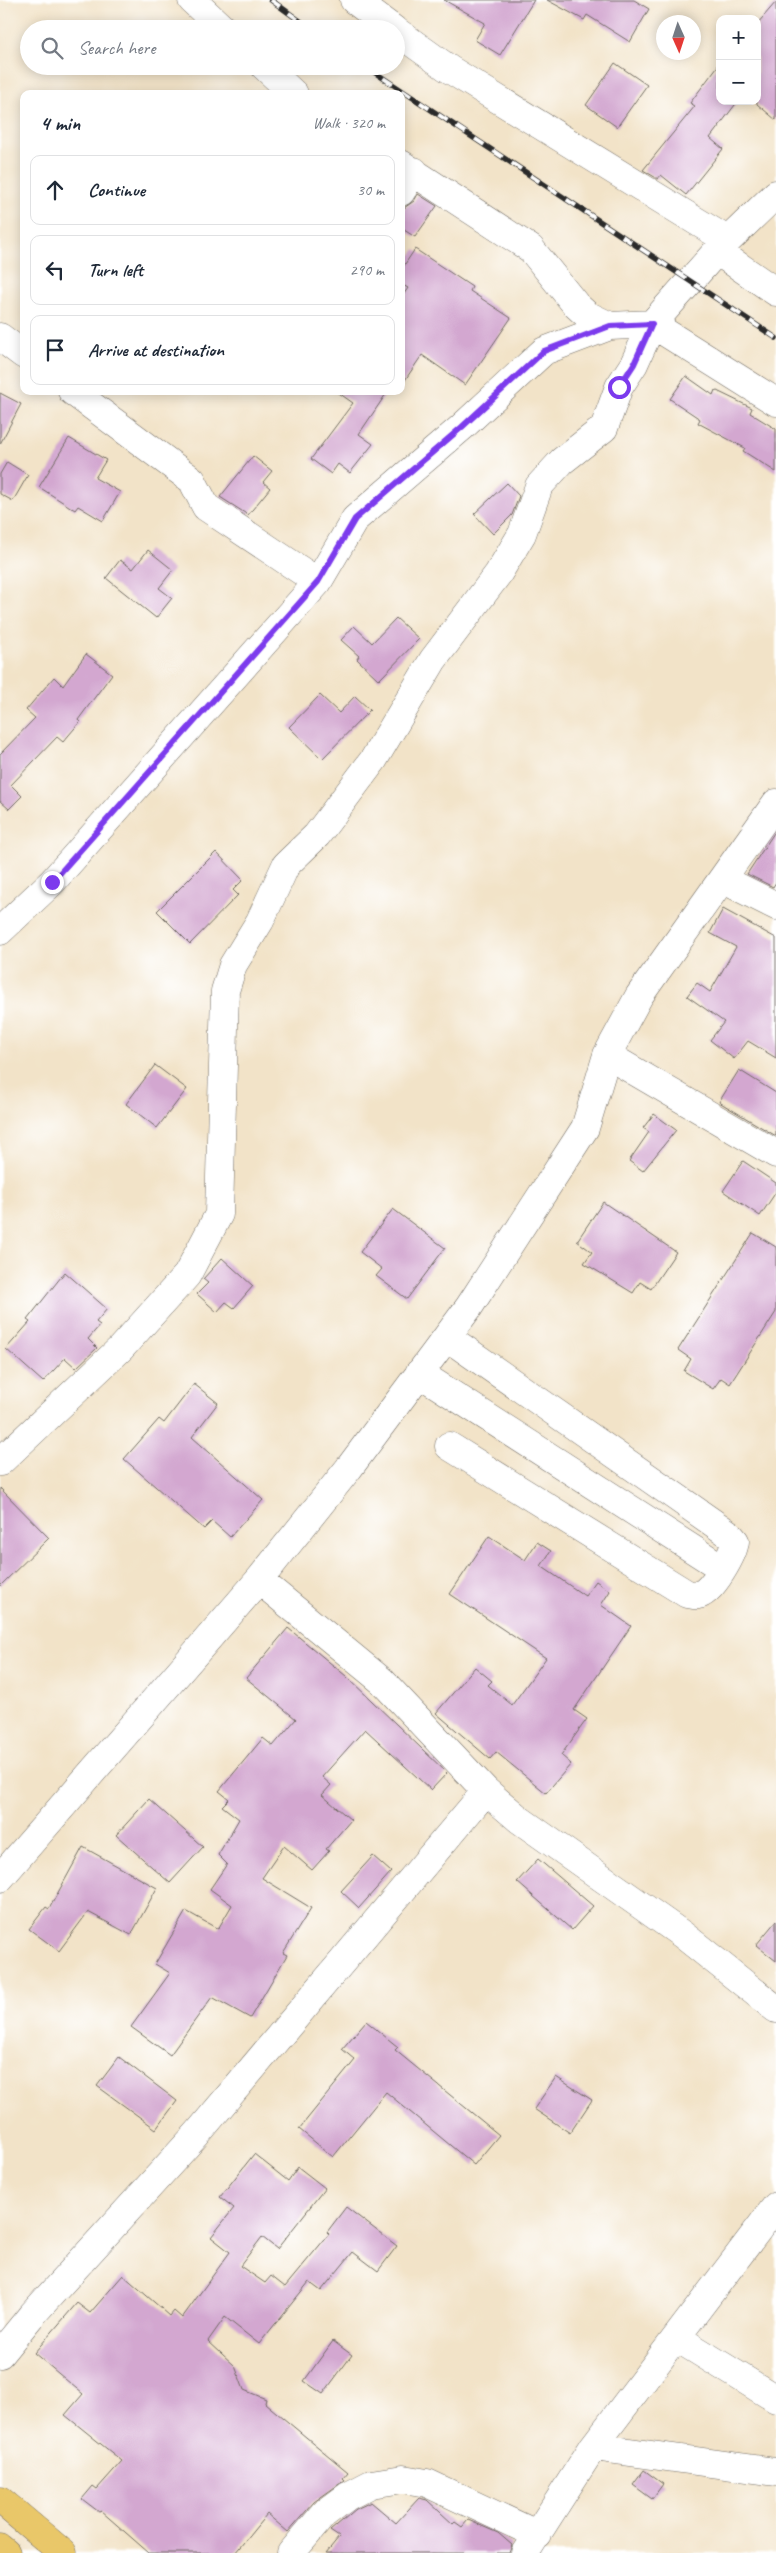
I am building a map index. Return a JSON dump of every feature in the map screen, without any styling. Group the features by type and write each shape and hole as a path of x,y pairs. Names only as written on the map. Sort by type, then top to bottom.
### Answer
{"highway":[{"path":"0,2500 63,2553"},
{"path":"0,2548 6,2553"}],"street":[{"path":"192,0 213,20"},
{"path":"354,0 381,20"},
{"path":"405,37 449,69 722,245 776,292"},
{"path":"274,75 290,90"},
{"path":"406,176 531,249 576,305 587,315 610,326"},
{"path":"0,1462 121,1348 187,1275 218,1214 226,991 233,965 260,922 286,865 317,835 374,759 433,660 498,574 522,534 539,486 562,461 604,428 619,387 634,364 652,324 722,245 776,194"},
{"path":"0,931 52,882 318,582 355,519 462,427 544,351 610,326 652,324 776,402"},
{"path":"0,337 20,352"},
{"path":"77,395 192,480 206,507 318,582"},
{"path":"5,1861 259,1580 349,1468 469,1307 585,1128 606,1055 639,996 776,803"},
{"path":"722,879 776,906"},
{"path":"606,1055 776,1154"},
{"path":"447,1337 729,1534 735,1541 734,1550 709,1590 698,1595 686,1594 449,1446"},
{"path":"419,1373 722,1568"},
{"path":"259,1580 382,1681 486,1791 520,1820 683,1935 747,1988 776,2009"},
{"path":"0,2354 31,2316 197,2134 486,1791"},
{"path":"291,2553 324,2514 348,2496 371,2484 403,2479 427,2483 531,2544 592,2447 776,2206"},
{"path":"677,2338 776,2399"},
{"path":"592,2447 776,2472"}],"building":[{"path":"444,0 534,0 500,55 475,40 485,23"},
{"path":"547,0 634,0 649,9 630,42 587,15 584,20"},
{"path":"776,2 776,120 758,105 761,105 761,19"},
{"path":"615,63 647,85 617,127 586,105"},
{"path":"716,68 716,105 735,105 710,138 723,149 686,195 661,175 658,179 643,170 695,106 690,103"},
{"path":"418,194 437,206 415,237 405,231 405,207 414,201"},
{"path":"415,249 472,287 470,291 511,318 465,385 422,355 405,380 405,292 408,288 405,286 405,264"},
{"path":"686,376 713,395 715,390 752,408 750,413 776,429 776,472 743,451 745,448 698,423 700,419 670,399"},
{"path":"0,393 21,404 0,444"},
{"path":"342,395 385,395 359,434 373,444 350,473 338,464 331,474 311,459 353,403"},
{"path":"69,438 106,460 95,478 120,492 103,521 78,506 75,510 39,487"},
{"path":"253,456 272,471 263,482 270,488 248,515 220,497"},
{"path":"7,462 28,475 13,501 0,494 0,474"},
{"path":"507,483 519,496 512,515 493,534 474,514"},
{"path":"148,550 173,570 159,588 172,598 156,618 106,578 120,560 133,569"},
{"path":"396,618 419,639 379,680 357,659 359,656 341,640 354,626 372,643"},
{"path":"86,654 112,674 78,720 80,722 63,742 57,737 11,785 22,796 9,809 0,801 0,754 35,718 26,710 54,677 63,686"},
{"path":"320,695 339,713 355,696 370,710 322,759 289,727"},
{"path":"776,830 776,882 773,887 747,874"},
{"path":"216,852 243,880 233,890 238,895 190,944 157,911"},
{"path":"723,909 776,938 776,1058 748,1041 734,1059 710,1040 724,1022 687,996 697,983 710,992 736,947 710,933"},
{"path":"155,1065 187,1089 157,1128 126,1104"},
{"path":"739,1070 776,1093 776,1136 719,1102"},
{"path":"654,1114 676,1130 643,1171 629,1161 649,1132 643,1128"},
{"path":"743,1161 776,1183 776,1192 760,1216 723,1191"},
{"path":"603,1202 676,1252 651,1289 640,1282 633,1293 584,1263 592,1252 577,1241"},
{"path":"393,1209 445,1248 407,1299 376,1276 382,1269 360,1252"},
{"path":"753,1233 776,1247 776,1312 730,1384 721,1378 713,1389 684,1371 691,1359 678,1350"},
{"path":"222,1258 253,1286 234,1308 226,1302 217,1312 197,1294 208,1283 203,1279"},
{"path":"65,1272 107,1309 96,1322 100,1325 88,1339 97,1348 76,1368 65,1358 43,1382 6,1349 30,1322 27,1320"},
{"path":"194,1384 218,1403 192,1437 263,1500 230,1537 212,1521 204,1529 124,1459 159,1419 164,1423"},
{"path":"0,1488 49,1538 0,1586"},
{"path":"489,1536 525,1560 537,1542 551,1551 541,1566 585,1596 596,1581 610,1591 601,1605 631,1626 574,1710 587,1719 561,1755 571,1764 546,1793 496,1752 490,1759 436,1713 475,1667 492,1681 488,1685 512,1705 546,1658 450,1594"},
{"path":"288,1628 346,1676 447,1773 431,1790 365,1729 322,1777 331,1785 322,1795 351,1820 326,1849 329,1851 312,1870 284,1846 262,1878 311,1908 283,1953 287,1955 250,2018 212,1997 170,2055 131,2027 170,1973 155,1964 186,1911 218,1929 232,1905 210,1889 227,1864 218,1855 239,1819 222,1806 229,1799 219,1791 263,1738 273,1746 296,1719 246,1678"},
{"path":"149,1799 203,1847 170,1883 116,1835"},
{"path":"83,1847 157,1888 131,1935 88,1912 59,1951 29,1929 46,1907 49,1909"},
{"path":"373,1856 391,1872 359,1908 341,1891"},
{"path":"538,1859 593,1906 572,1930 517,1882"},
{"path":"776,1921 776,1961 756,1945"},
{"path":"366,2021 398,2047 395,2050 499,2135 474,2165 386,2092 333,2157 299,2129 355,2060 342,2049"},
{"path":"119,2057 177,2101 156,2129 97,2086"},
{"path":"556,2077 592,2100 570,2133 534,2109"},
{"path":"254,2154 288,2181 298,2167 325,2188 277,2249 262,2237 240,2266 265,2283 271,2276 285,2287 329,2234 327,2232 346,2207 397,2246 378,2271 353,2252 321,2291 309,2282 259,2344 225,2317 208,2341 235,2366 244,2390 266,2399 265,2403 348,2472 343,2478 345,2480 314,2502 288,2532 267,2514 235,2553 149,2553 101,2511 99,2512 82,2499 93,2486 97,2489 122,2461 65,2415 83,2394 34,2353 77,2303 90,2313 123,2275 170,2316 174,2311 182,2318 230,2252 211,2237 234,2208 220,2197"},
{"path":"333,2341 352,2355 323,2394 304,2381"},
{"path":"644,2470 663,2484 652,2499 633,2485"},
{"path":"419,2498 427,2500 453,2524 455,2522 462,2527 468,2520 498,2533 512,2545 509,2553 326,2553 339,2537 330,2531 356,2509 371,2502 396,2523"}],"railway":[{"path":"271,0 299,20"},
{"path":"379,75 401,90"},
{"path":"405,92 776,338"}],"route":[{"path":"52,882 318,582 355,519 462,427 544,351 610,326 652,324 634,364 619,387"}]}
